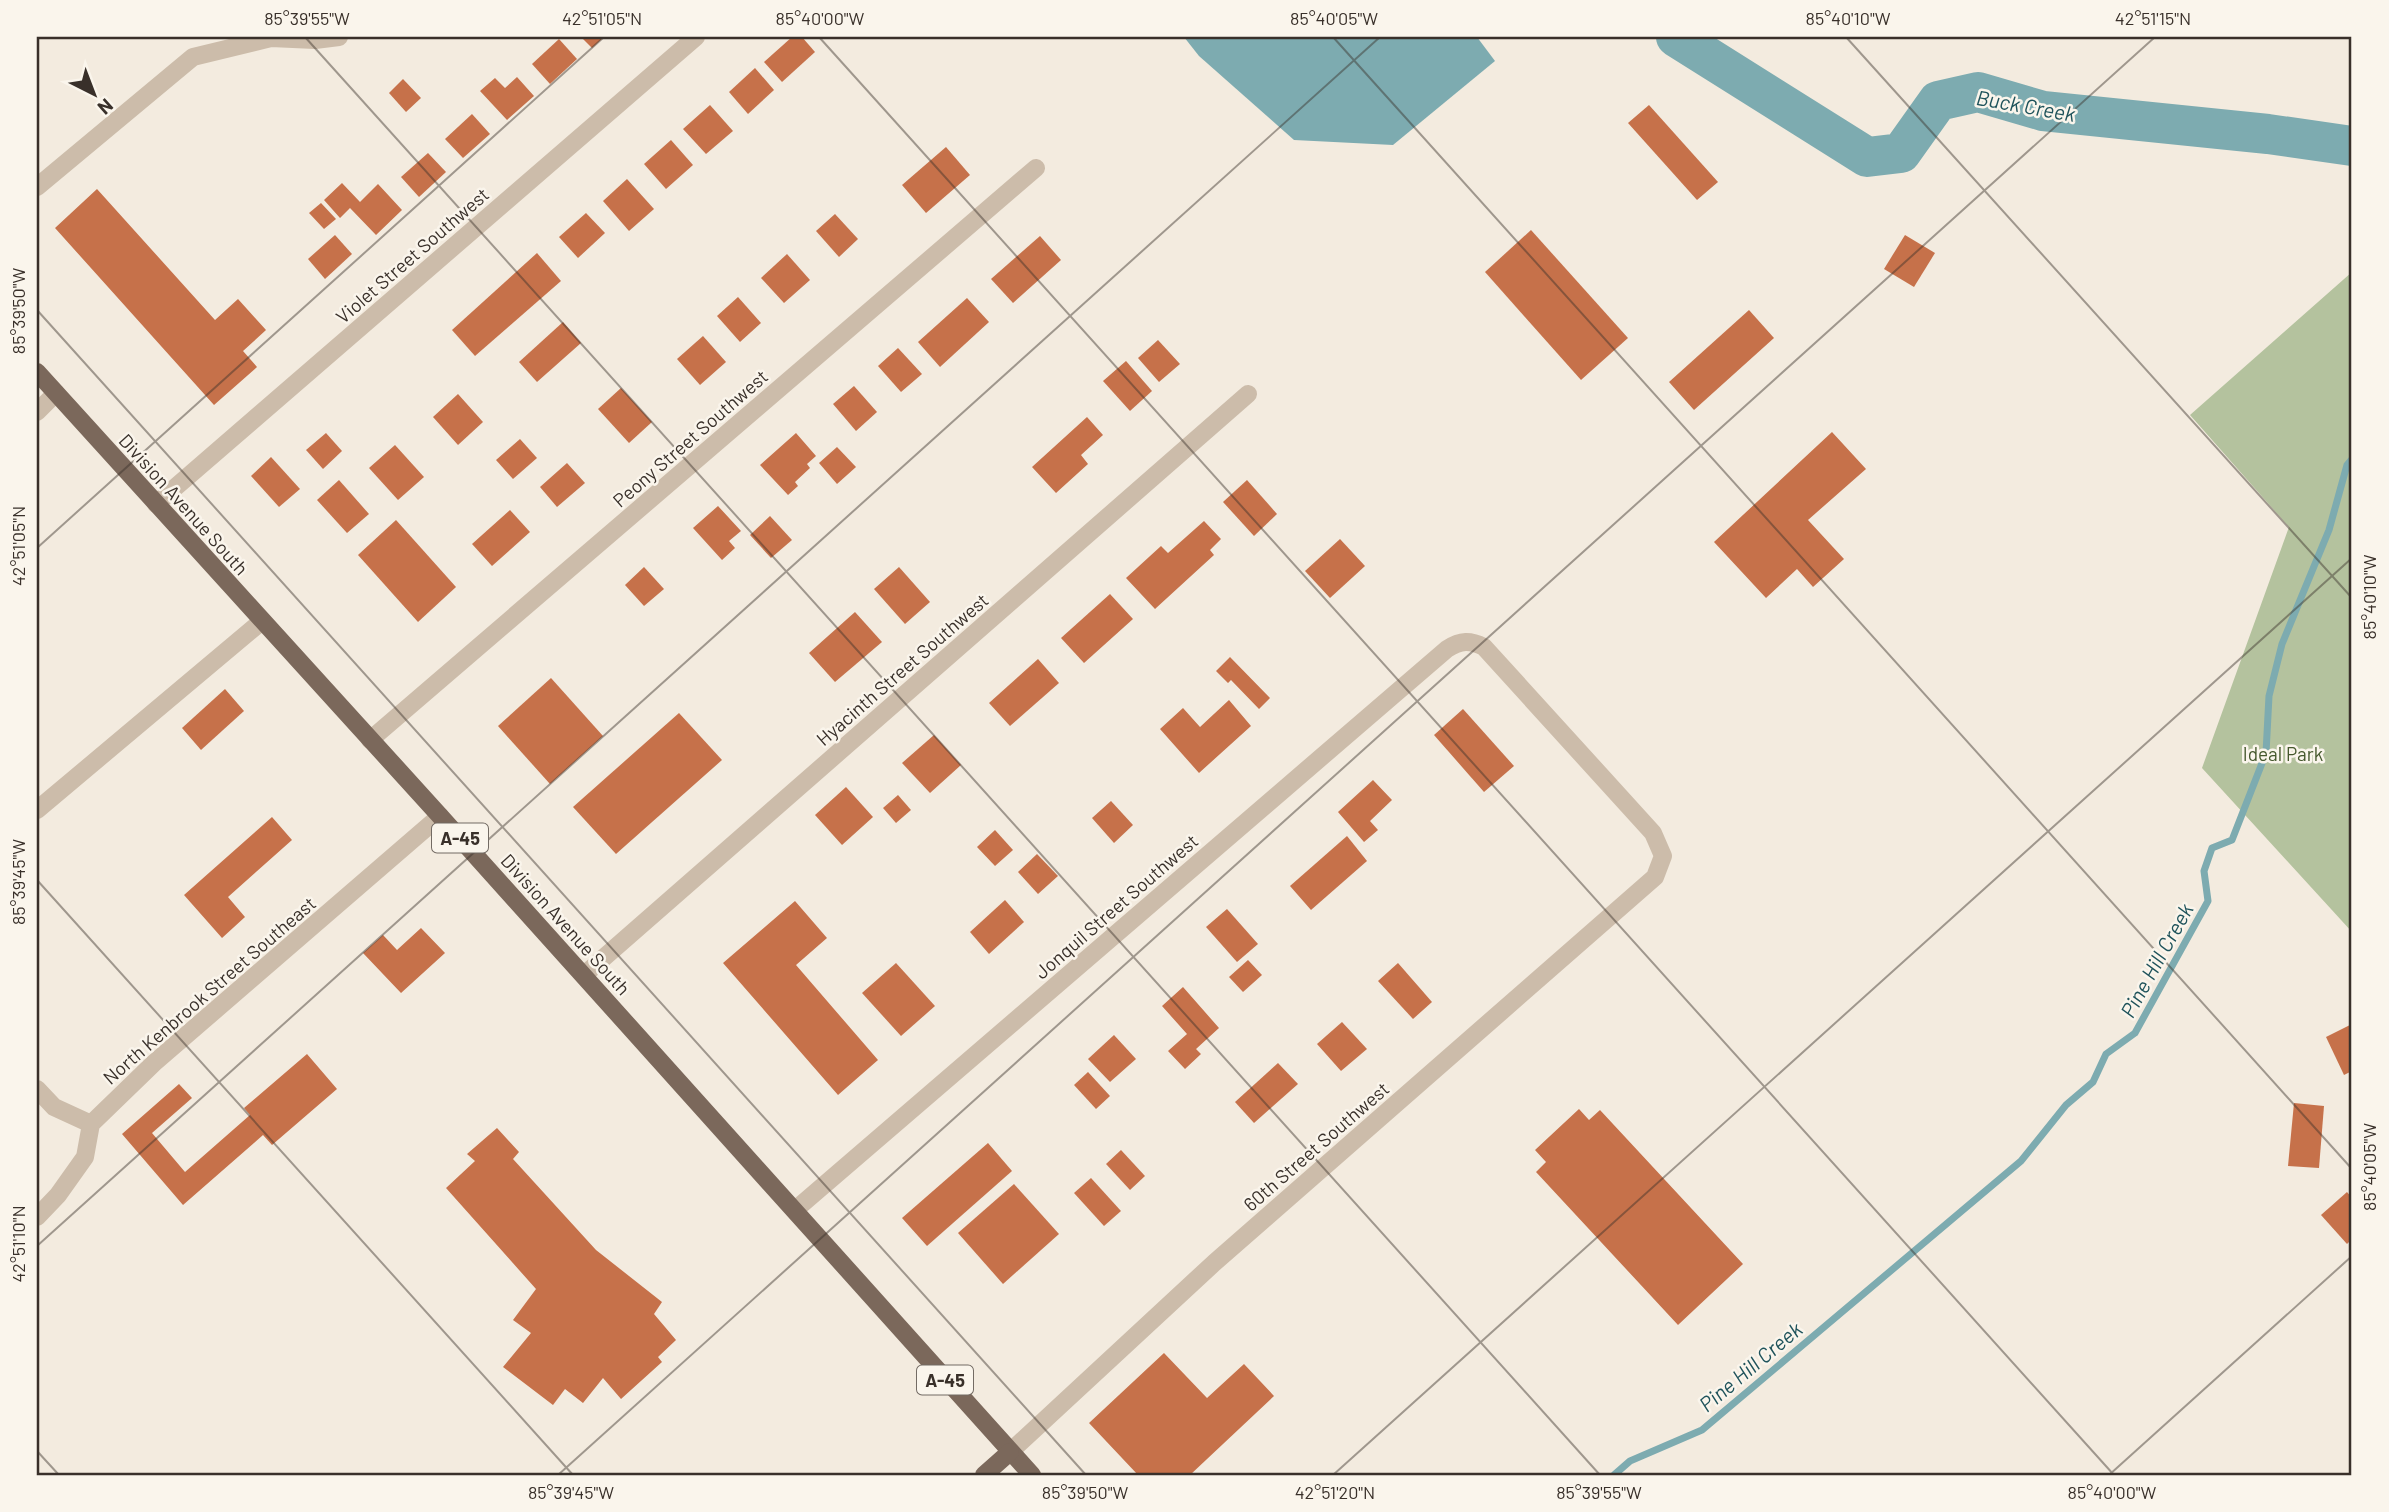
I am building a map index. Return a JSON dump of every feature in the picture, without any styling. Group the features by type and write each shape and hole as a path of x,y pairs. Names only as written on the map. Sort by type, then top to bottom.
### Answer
{"main road":[{"name":"Division Avenue South","path":"37,372 584,975 1032,1475"},
{"path":"984,1475 1010,1452"}],"street":[{"path":"37,187 193,57 271,38 315,40 339,37"},
{"name":"Violet Street Southwest","path":"156,504 696,37"},
{"name":"Peony Street Southwest","path":"370,740 1036,168"},
{"path":"37,412 56,393"},
{"name":"Hyacinth Street Southwest","path":"584,975 1248,394"},
{"path":"37,810 262,621"},
{"name":"60th Street Southwest","path":"1010,1452 1214,1263 1655,877 1662,856 1653,833 1484,647 1468,641"},
{"name":"Jonquil Street Southwest","path":"795,1210 1447,649 1458,642 1468,641"},
{"name":"North Kenbrook Street Southeast","path":"91,1124 154,1063 440,816"},
{"path":"37,1089 54,1107 91,1124 85,1157 58,1195 37,1217"}],"green space":[{"name":"Ideal Park","path":"2352,272 2352,932 2202,768 2289,527 2190,415"}],"water":[{"path":"1184,37 1477,37 1495,61 1393,145 1294,140 1199,56"}],"building":[{"path":"581,37 604,37 592,48"},
{"path":"792,37 802,37 815,52 782,82 764,62"},
{"path":"559,39 577,59 550,84 532,64"},
{"path":"755,68 774,90 748,114 729,92"},
{"path":"517,77 534,96 507,120 480,91 495,78 505,88"},
{"path":"403,79 421,98 406,112 389,93"},
{"path":"710,105 733,131 706,154 683,129"},
{"path":"1649,105 1718,182 1697,200 1628,123"},
{"path":"472,114 490,134 463,158 445,139"},
{"path":"671,140 693,165 666,189 644,164"},
{"path":"946,147 970,175 926,213 902,185"},
{"path":"428,153 446,172 419,197 401,177"},
{"path":"627,179 654,209 629,231 603,201"},
{"path":"342,183 360,202 378,184 402,210 376,235 350,208 340,218 324,200"},
{"path":"97,189 215,320 238,299 266,330 243,351 257,367 214,405 55,228"},
{"path":"321,203 336,219 324,229 309,213"},
{"path":"586,213 605,233 578,258 559,237"},
{"path":"835,214 858,239 839,257 816,231"},
{"path":"1531,230 1628,338 1581,380 1485,272"},
{"path":"335,235 352,254 325,279 308,259"},
{"path":"1905,235 1935,253 1914,287 1884,269"},
{"path":"1040,236 1061,260 1013,303 991,279"},
{"path":"537,253 561,281 475,356 452,330"},
{"path":"787,254 810,280 784,303 761,278"},
{"path":"738,297 761,323 740,342 717,316"},
{"path":"967,298 989,322 940,367 918,342"},
{"path":"1749,310 1774,338 1694,410 1669,382"},
{"path":"563,322 581,343 537,382 519,362"},
{"path":"703,336 726,362 700,385 677,359"},
{"path":"1158,340 1180,364 1159,382 1138,358"},
{"path":"898,348 922,374 901,392 878,366"},
{"path":"1126,361 1152,391 1130,411 1103,381"},
{"path":"854,386 877,412 856,431 833,404"},
{"path":"621,388 652,422 629,443 598,409"},
{"path":"458,394 483,422 458,445 433,417"},
{"path":"1087,417 1103,435 1081,455 1088,464 1056,493 1032,467"},
{"path":"1832,432 1866,469 1808,520 1844,559 1813,587 1797,569 1766,598 1714,542"},
{"path":"326,433 342,451 323,469 306,450"},
{"path":"796,433 816,456 807,464 810,468 795,482 798,486 788,495 760,465"},
{"path":"520,439 537,458 513,479 496,460"},
{"path":"395,445 424,477 398,500 369,468"},
{"path":"837,447 856,467 837,484 819,463"},
{"path":"271,457 300,489 279,507 251,476"},
{"path":"567,463 585,483 557,507 540,487"},
{"path":"339,480 369,514 347,533 317,500"},
{"path":"1247,480 1277,514 1254,536 1223,502"},
{"path":"718,506 741,531 729,541 735,548 722,560 693,528"},
{"path":"510,510 530,532 492,566 472,544"},
{"path":"770,516 792,540 771,558 750,535"},
{"path":"396,520 456,587 418,622 358,555"},
{"path":"1204,521 1221,539 1210,550 1214,555 1155,609 1126,578 1161,546 1168,553"},
{"path":"1340,539 1365,566 1330,598 1305,571"},
{"path":"644,567 664,589 644,606 625,585"},
{"path":"899,567 930,602 905,624 874,589"},
{"path":"1110,594 1133,619 1084,663 1061,638"},
{"path":"855,612 882,642 835,682 809,653"},
{"path":"1230,657 1270,698 1259,709 1231,680 1228,683 1216,671"},
{"path":"1038,659 1059,683 1010,726 989,703"},
{"path":"551,678 603,736 550,784 498,726"},
{"path":"225,689 244,711 201,750 182,728"},
{"path":"1229,700 1251,726 1199,773 1160,729 1183,708 1200,727"},
{"path":"1463,709 1514,766 1484,792 1434,735"},
{"path":"679,713 722,760 616,854 573,807"},
{"path":"934,735 961,765 930,793 902,763"},
{"path":"1373,780 1392,800 1370,821 1378,830 1364,842 1338,812"},
{"path":"846,787 873,817 842,845 815,815"},
{"path":"898,795 911,810 896,823 883,808"},
{"path":"1111,801 1133,825 1114,843 1092,818"},
{"path":"272,817 292,840 228,897 245,917 222,938 184,895"},
{"path":"995,830 1013,850 995,866 977,847"},
{"path":"1347,836 1367,861 1311,910 1290,886"},
{"path":"1037,854 1058,876 1038,894 1018,872"},
{"path":"1005,900 1024,922 989,954 970,932"},
{"path":"795,901 827,938 796,965 878,1060 838,1095 723,963"},
{"path":"1227,909 1258,944 1237,962 1206,927"},
{"path":"421,928 445,953 401,993 363,953 383,935 397,950"},
{"path":"1248,960 1262,975 1243,992 1229,977"},
{"path":"896,963 935,1006 901,1036 862,993"},
{"path":"1398,963 1432,1002 1413,1019 1378,981"},
{"path":"1183,987 1219,1028 1196,1049 1201,1054 1185,1069 1168,1051 1187,1034 1162,1006"},
{"path":"1342,1022 1367,1049 1341,1071 1317,1044"},
{"path":"2352,1024 2352,1071 2344,1075 2326,1037"},
{"path":"1114,1035 1136,1059 1110,1082 1088,1059"},
{"path":"307,1054 337,1089 272,1145 263,1135 183,1205 122,1134 179,1084 192,1098 152,1133 185,1172 250,1115 244,1108"},
{"path":"1278,1063 1298,1084 1254,1123 1235,1102"},
{"path":"1088,1072 1110,1096 1096,1109 1074,1085"},
{"path":"2294,1103 2324,1106 2319,1168 2288,1166"},
{"path":"1579,1109 1589,1120 1600,1110 1743,1264 1678,1325 1536,1172 1546,1162 1535,1150"},
{"path":"497,1128 519,1152 513,1159 596,1250 662,1302 654,1314 676,1340 658,1357 662,1362 621,1399 603,1378 583,1403 565,1389 553,1405 503,1367 531,1333 513,1320 536,1289 446,1188 475,1161 467,1154"},
{"path":"988,1143 1012,1171 927,1246 902,1218"},
{"path":"1121,1150 1145,1176 1130,1190 1106,1164"},
{"path":"1091,1178 1121,1211 1104,1226 1074,1193"},
{"path":"1014,1184 1059,1234 1003,1284 958,1233"},
{"path":"2347,1192 2352,1198 2352,1239 2347,1244 2321,1215"},
{"path":"1164,1353 1207,1398 1244,1364 1274,1396 1190,1475 1138,1475 1089,1423"}],"waterway":[{"name":"Buck Creek","path":"1676,37 1867,157 1901,153 1938,101 1978,92 2043,111 2268,134 2352,146"},
{"name":"Pine Hill Creek","path":"1614,1475 1630,1461 1702,1430 2021,1161 2066,1105 2093,1082 2106,1054 2135,1033 2208,901 2204,871 2212,848 2232,840 2266,753 2269,696 2282,644 2329,530 2347,465 2352,459"}]}
